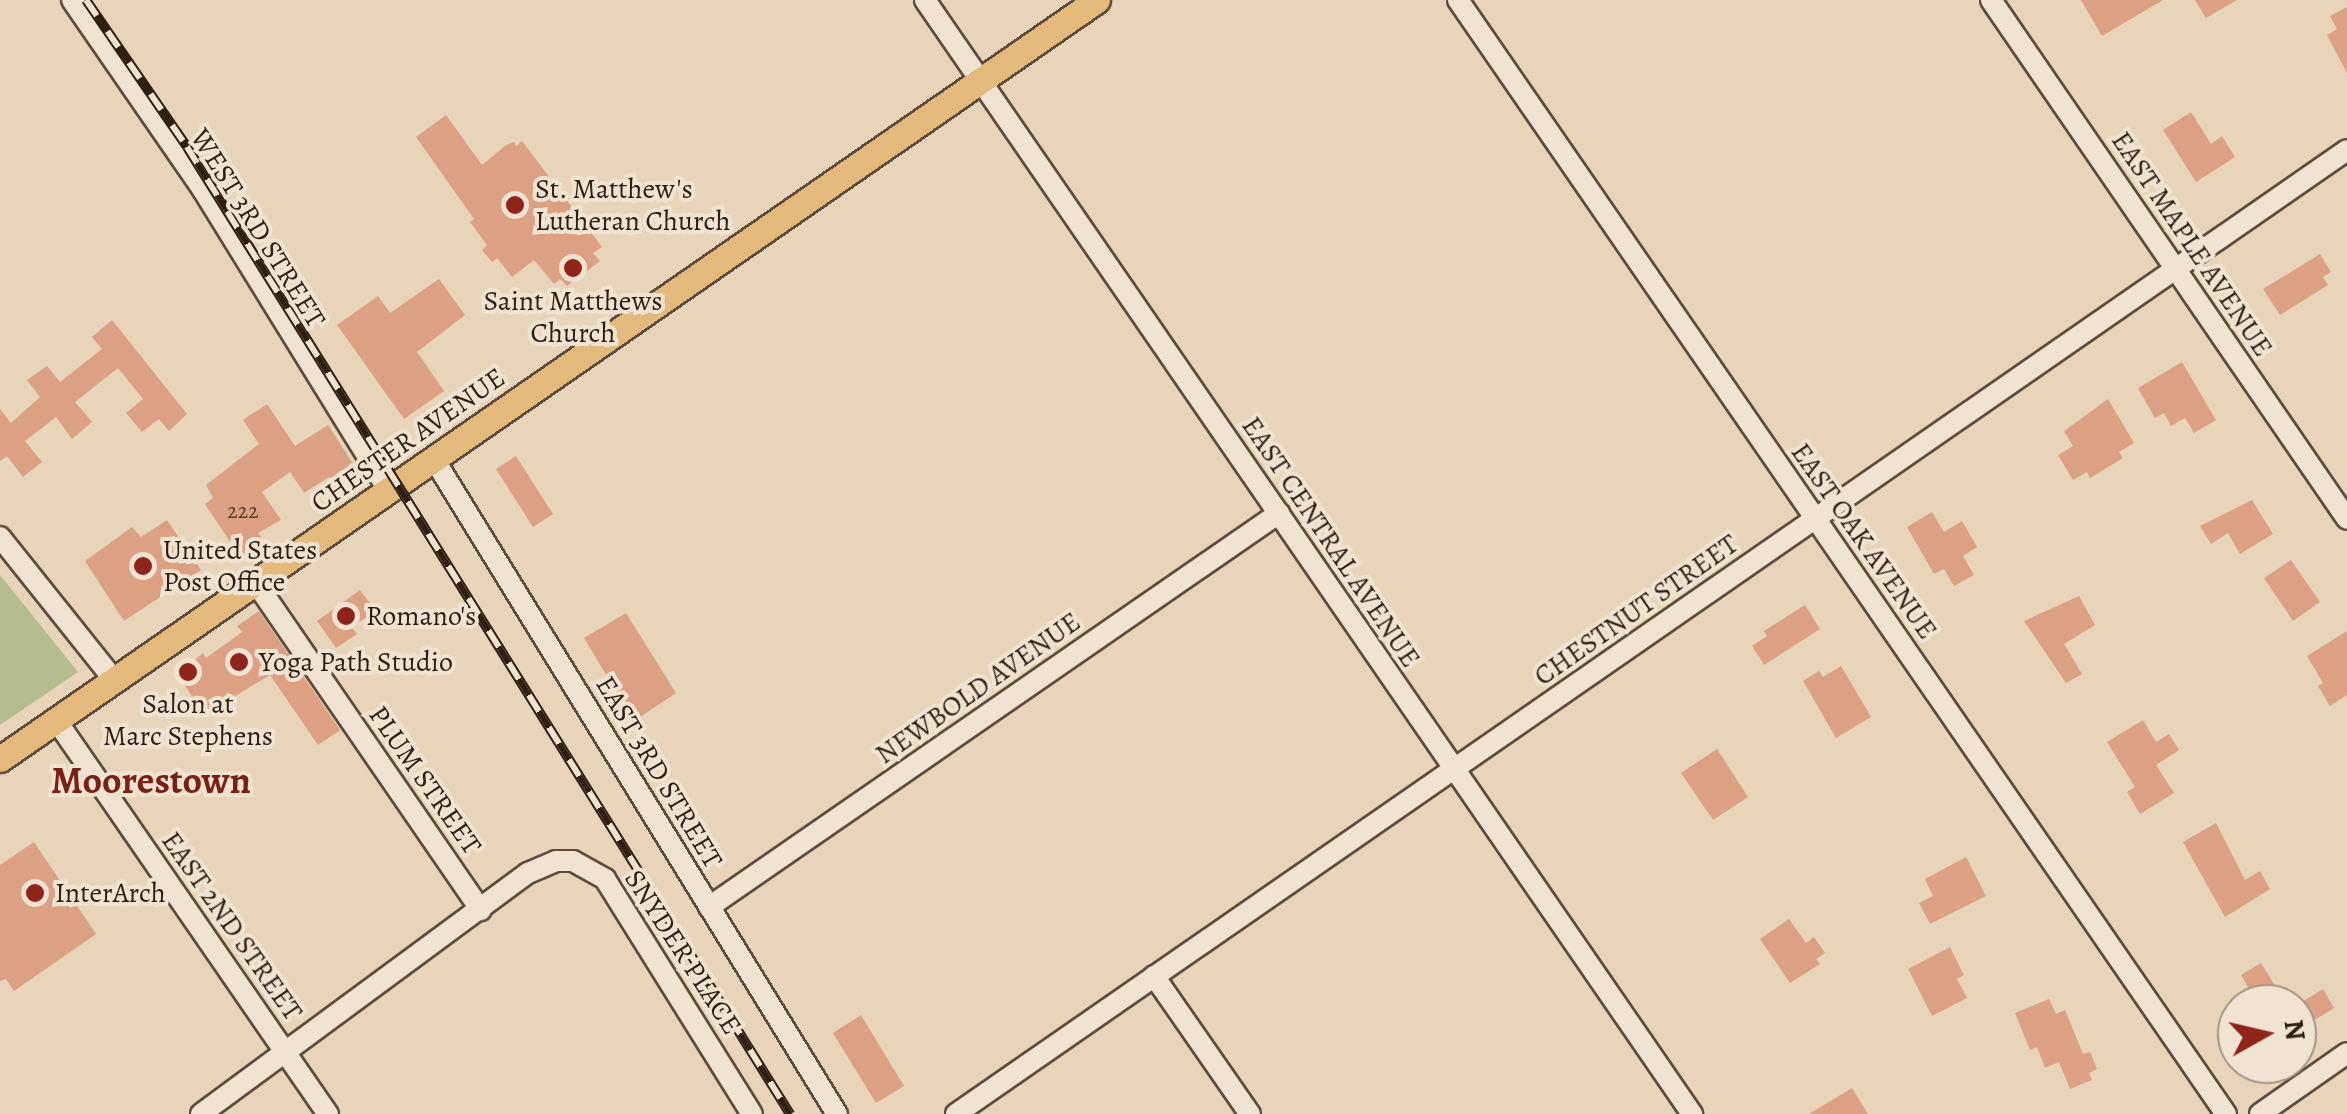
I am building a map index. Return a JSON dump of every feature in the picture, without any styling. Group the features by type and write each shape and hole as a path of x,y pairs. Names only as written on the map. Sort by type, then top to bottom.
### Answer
{"main road":[{"name":"CHESTER AVENUE","path":"0,759 1097,0"}],"street":[{"name":"WEST 3RD STREET","path":"72,0 229,231 388,490"},
{"name":"EAST CENTRAL AVENUE","path":"925,0 1692,1114"},
{"name":"EAST OAK AVENUE","path":"1458,0 1814,519 2100,924 2226,1114"},
{"name":"EAST MAPLE AVENUE","path":"1992,0 2347,518"},
{"name":"CHESTNUT STREET","path":"956,1114 2347,150"},
{"name":"EAST 3RD STREET","path":"434,458 837,1114"},
{"name":"NEWBOLD AVENUE","path":"709,907 1278,513"},
{"path":"0,537 114,680"},
{"name":"PLUM STREET","path":"256,583 481,910"},
{"name":"EAST 2ND STREET","path":"56,720 328,1114"},
{"name":"SNYDER PLACE","path":"481,910 541,865 574,861 605,879 752,1114"},
{"path":"201,1114 481,910"},
{"path":"1154,976 1250,1114"},
{"path":"2260,1114 2347,1053"}],"green space":[{"path":"0,575 78,672 0,725"}],"building":[{"path":"2081,0 2163,0 2102,36"},
{"path":"2195,0 2237,0 2206,18"},
{"path":"2347,7 2347,73 2327,35 2337,29 2330,16"},
{"path":"2191,112 2211,144 2222,136 2235,157 2196,182 2163,130"},
{"name":"St. Matthew's Lutheran Church","path":"446,115 482,165 506,145 514,142 516,146 522,141 602,247 593,253 600,261 567,286 560,279 554,284 534,260 512,277 497,258 492,262 482,250 487,245 470,222 474,219 416,137"},
{"path":"2320,254 2331,272 2323,277 2328,285 2280,315 2263,289"},
{"path":"439,279 465,315 417,352 444,391 404,419 337,325 378,296 390,313"},
{"path":"112,320 187,414 169,431 159,419 142,432 126,413 143,399 118,368 75,402 92,422 72,439 56,417 25,441 42,462 23,477 7,456 0,461 0,409 11,423 40,397 27,380 47,366 60,382 102,349 92,337"},
{"path":"2182,362 2216,420 2194,433 2185,418 2171,426 2164,413 2155,418 2138,388"},
{"path":"2108,399 2134,443 2119,452 2123,458 2090,478 2087,472 2073,480 2058,455 2073,446 2064,431"},
{"path":"267,404 295,446 328,425 356,468 333,483 329,477 304,493 290,472 262,492 281,520 258,533 266,544 242,560 205,504 213,498 206,485 259,444 243,420"},
{"path":"516,456 553,514 533,527 496,469"},
{"path":"2252,500 2273,534 2240,554 2228,533 2211,544 2200,526"},
{"path":"1932,512 1944,532 1962,521 1977,547 1963,556 1974,575 1954,586 1944,569 1934,574 1907,527"},
{"name":"United States Post Office","path":"167,520 201,570 124,621 85,561 132,527 141,537"},
{"path":"2291,560 2320,602 2293,621 2264,578"},
{"name":"Romano's","path":"360,590 376,611 351,627 357,634 336,648 317,621"},
{"path":"2079,596 2095,625 2064,644 2082,674 2066,683 2024,621"},
{"path":"1805,605 1820,629 1764,665 1752,646 1767,636 1764,631"},
{"path":"259,611 340,730 318,745 270,675 204,715 178,675 203,653 206,658 242,632 237,626"},
{"path":"626,613 676,693 634,721 584,638"},
{"path":"2347,631 2347,695 2330,706 2318,686 2323,683 2307,656"},
{"path":"1841,666 1871,717 1836,738 1803,681 1819,671 1823,677"},
{"path":"2143,720 2156,742 2169,734 2179,750 2156,765 2174,793 2140,814 2127,792 2135,787 2107,742"},
{"path":"1717,749 1748,797 1713,820 1681,773"},
{"path":"2216,823 2245,880 2260,871 2270,889 2225,917 2183,842"},
{"name":"InterArch","path":"34,842 96,934 14,991 6,979 0,981 0,865"},
{"path":"1966,857 1986,896 1930,924 1919,903 1933,896 1925,879"},
{"path":"1789,919 1806,943 1814,937 1825,953 1816,959 1820,964 1790,983 1760,939"},
{"path":"1950,947 1964,975 1957,979 1967,998 1932,1016 1908,969"},
{"path":"2261,963 2274,984 2246,984 2241,975"},
{"path":"2323,989 2334,1008 2317,1019 2317,993"},
{"path":"2049,999 2056,1014 2065,1010 2083,1054 2090,1052 2097,1069 2089,1073 2092,1080 2070,1089 2059,1062 2045,1068 2037,1047 2030,1050 2015,1013"},
{"path":"861,1015 904,1086 876,1103 833,1033"},
{"path":"1852,1088 1868,1114 1809,1114"}],"railway":[{"path":"86,0 187,147 790,1114"}],"place":[{"name":"St. Matthew's Lutheran Church","path":"515,205"},
{"name":"Saint Matthews Church","path":"573,268"},
{"name":"United States Post Office","path":"143,566"},
{"name":"Romano's","path":"346,616"},
{"name":"Yoga Path Studio","path":"239,662"},
{"name":"Salon at Marc Stephens","path":"188,672"},
{"name":"InterArch","path":"35,893"}],"district":[{"name":"Moorestown","path":"151,781"}]}
